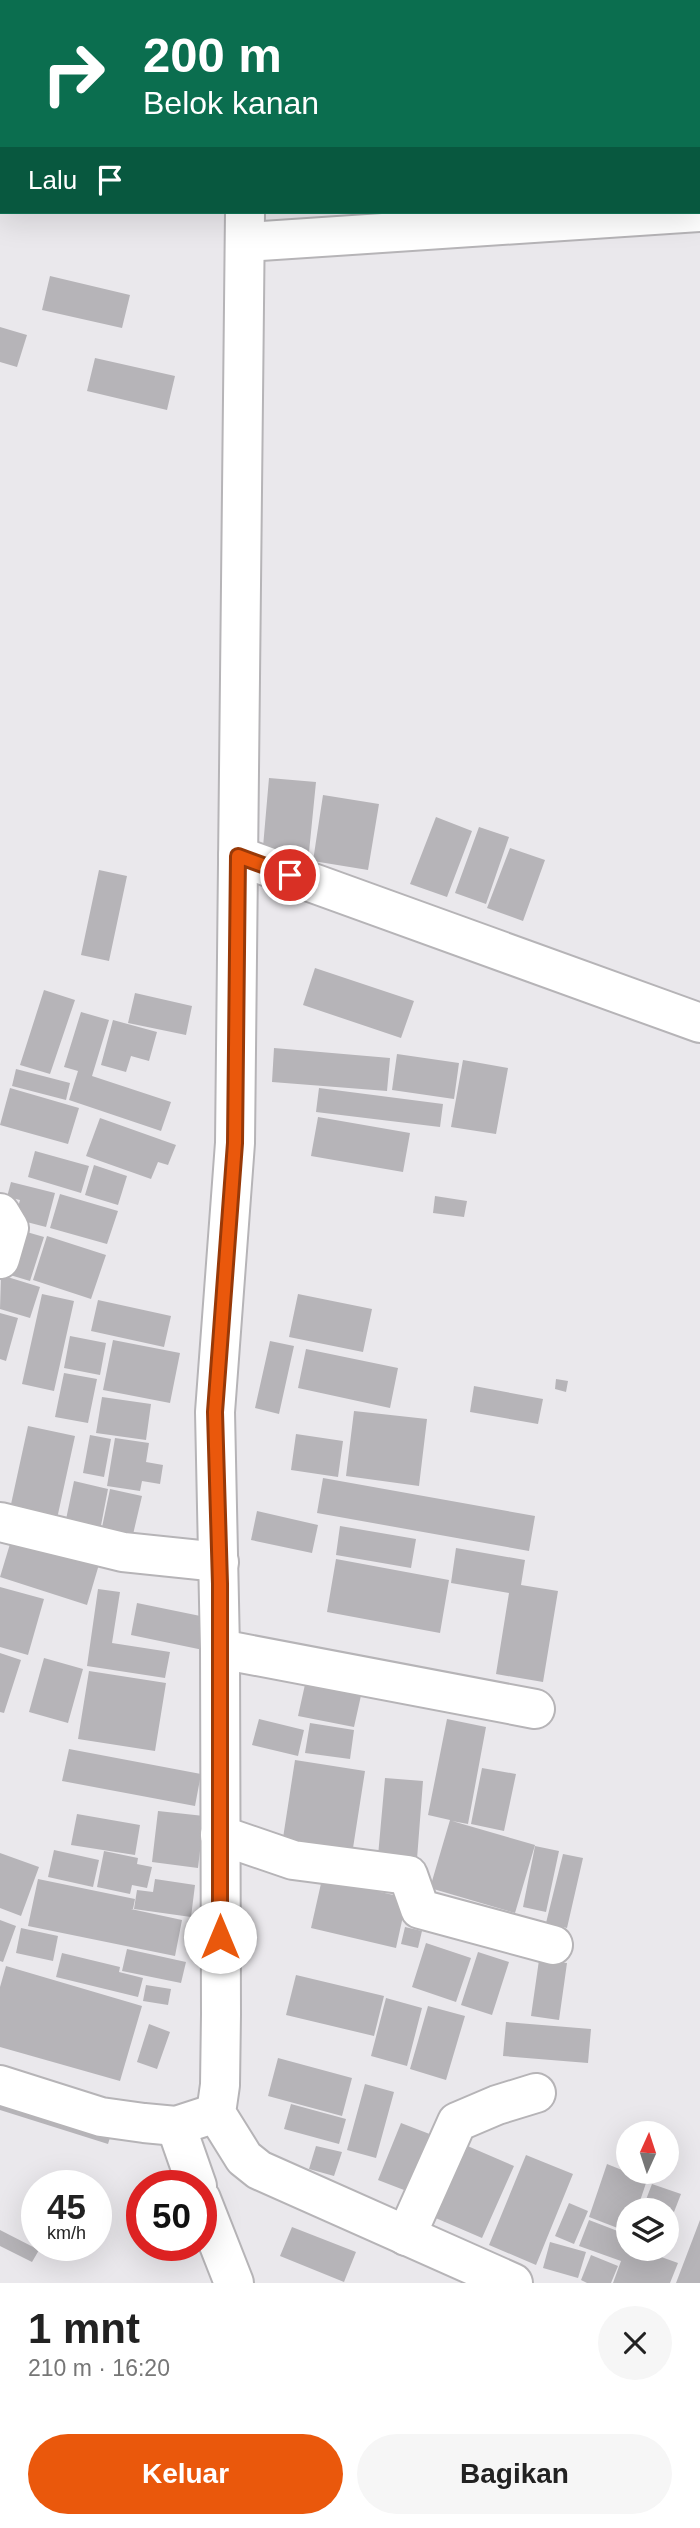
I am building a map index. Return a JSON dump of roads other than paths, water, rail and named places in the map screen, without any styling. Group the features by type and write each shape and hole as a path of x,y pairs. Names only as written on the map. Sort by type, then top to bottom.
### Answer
{"street":[{"path":"513,2283 259,2170 244,2158 216,2113 220,2085 221,2014 220,1650 215,1412 235,1143 246,227 639,214"},
{"path":"238,856 700,1023"},
{"path":"0,1213 9,1228 0,1259"},
{"path":"0,1522 122,1552 219,1562"},
{"path":"220,1650 536,1709"},
{"path":"220,1835 293,1860 408,1875 420,1909 553,1945"},
{"path":"0,2085 101,2117 176,2126 216,2113"},
{"path":"406,2236 457,2122 497,2105 536,2093"},
{"path":"176,2126 191,2170"},
{"path":"217,2243 234,2283"}]}
